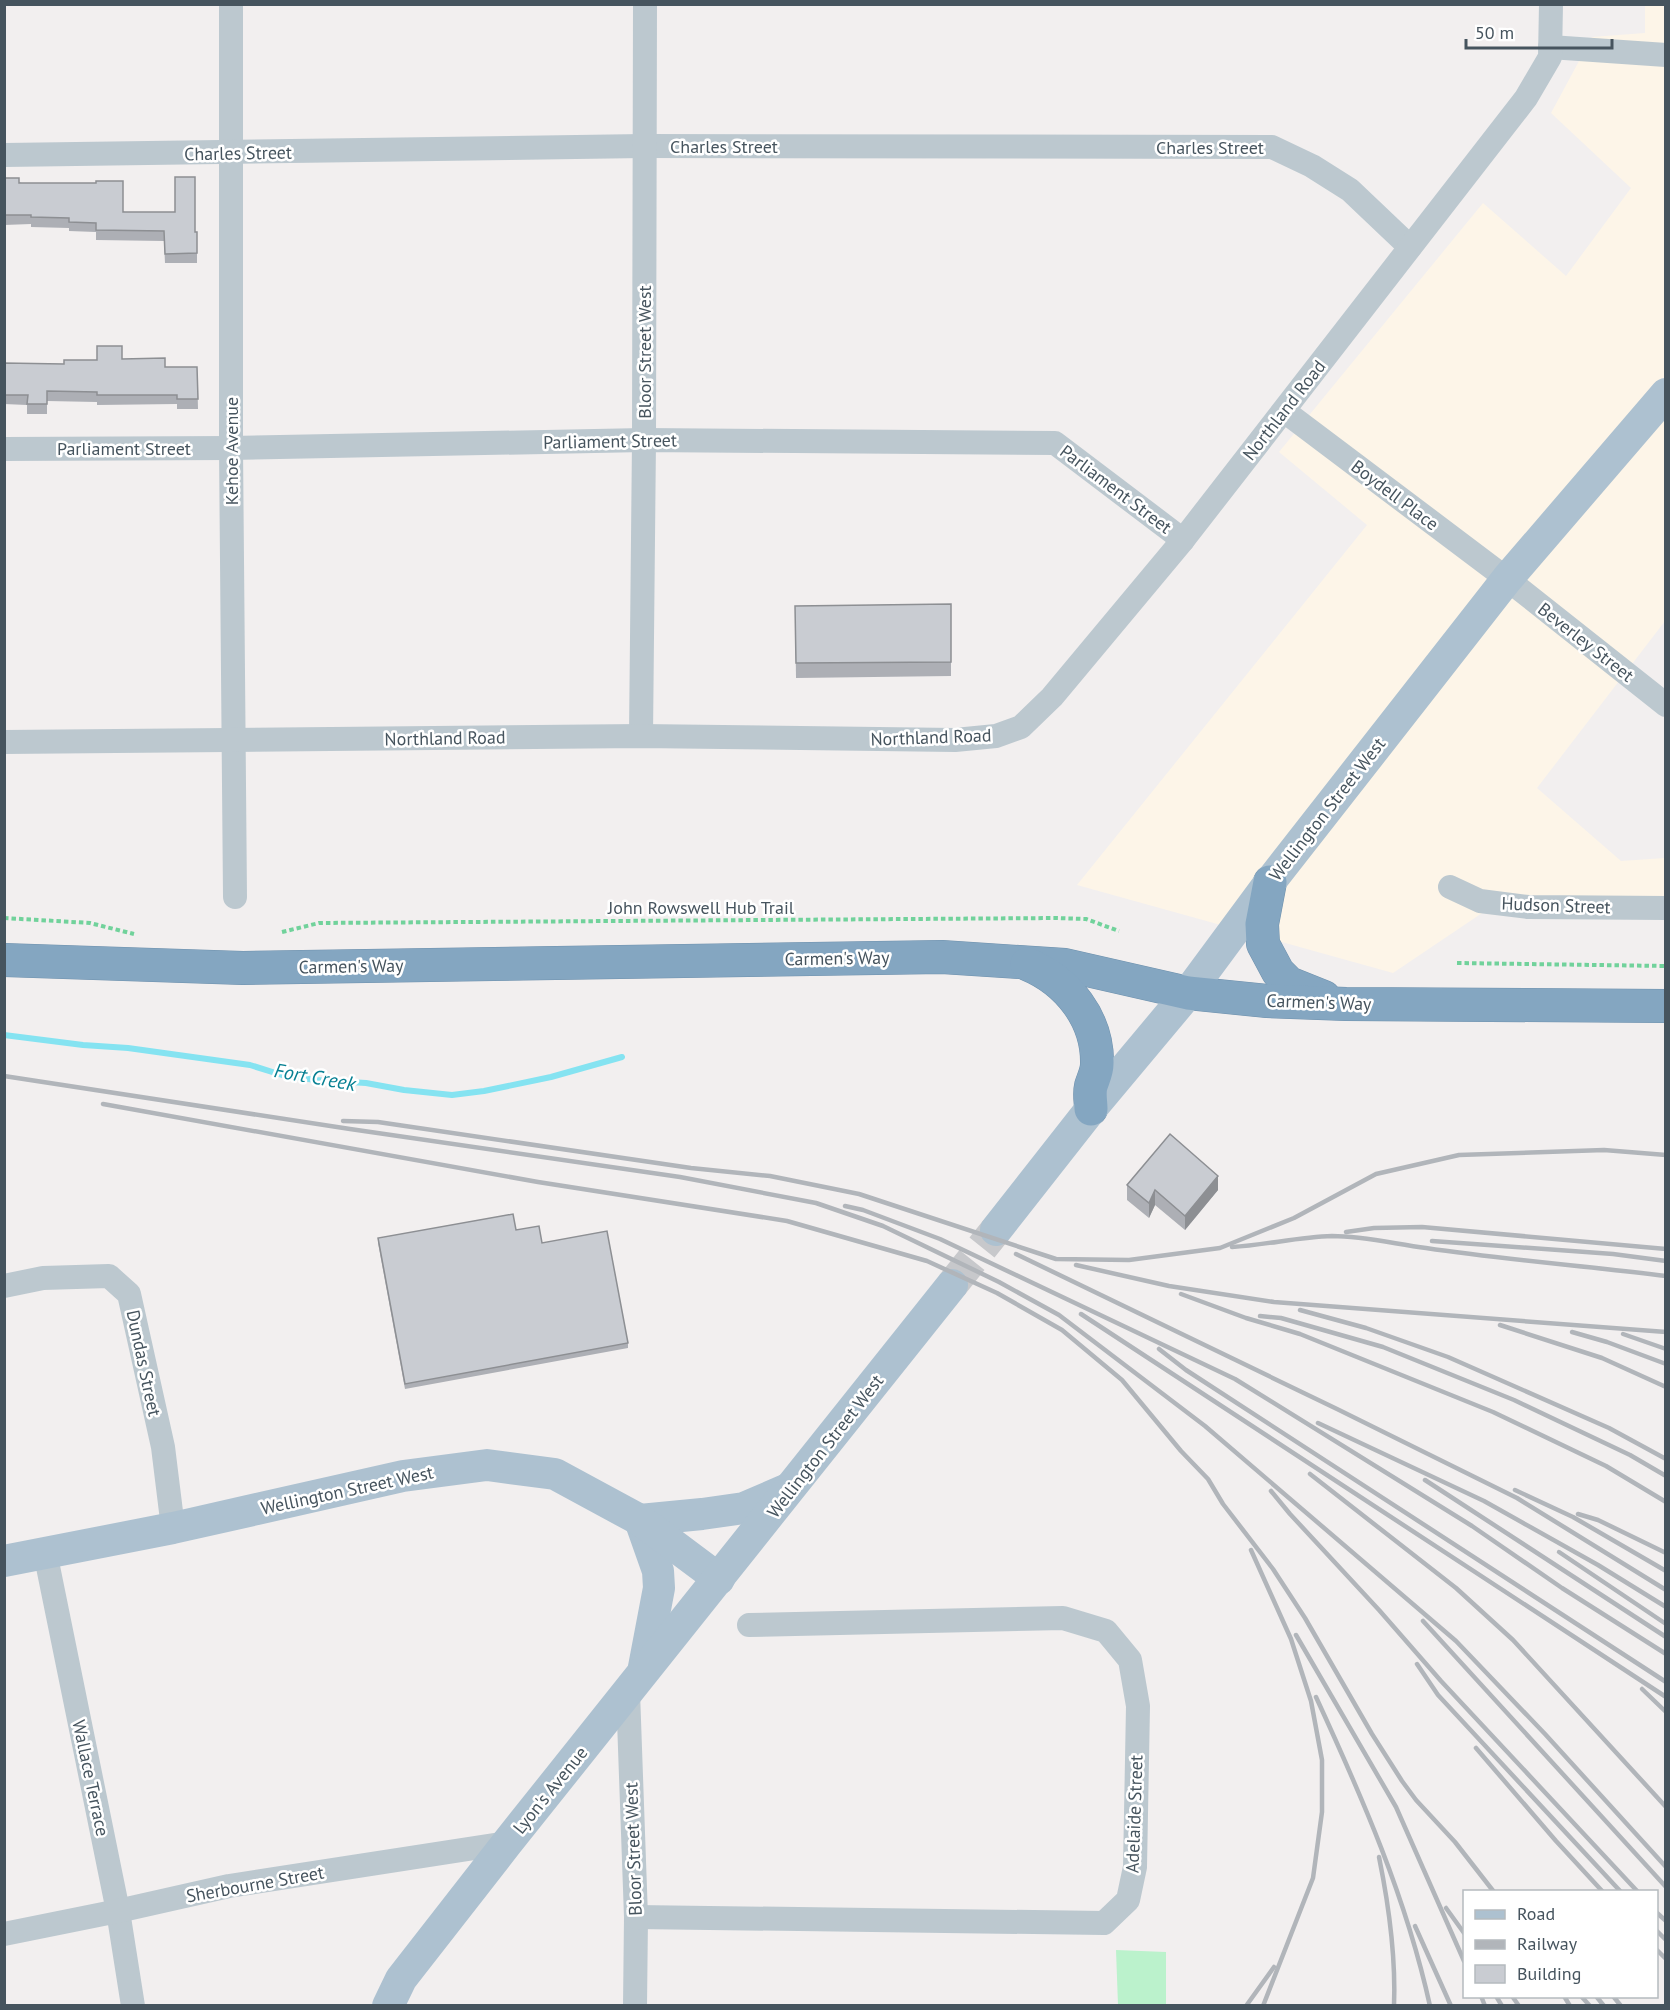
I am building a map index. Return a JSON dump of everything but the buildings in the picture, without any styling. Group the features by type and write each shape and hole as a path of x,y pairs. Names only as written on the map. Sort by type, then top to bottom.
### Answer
{"highway":[{"path":"1270,882 1262,924 1263,944 1278,972 1289,983 1346,1005"},
{"name":"Carmen's Way","path":"4,960 243,968 942,957 1065,965 1188,993 1267,1001 1346,1005 1665,1006"},
{"path":"1023,962 1045,972 1074,997 1093,1030 1097,1067 1090,1089 1091,1109"}],"main road":[{"name":"Wellington Street West","path":"996,1230 1091,1109 1188,993 1270,882 1507,579 1662,406"},
{"name":"Wellington Street West","path":"4,1561 173,1528 403,1476 487,1465 555,1474 640,1520 720,1579 952,1285"},
{"path":"636,1683 659,1588 658,1571 640,1520 744,1508 792,1488"},
{"name":"Lyon's Avenue","path":"388,2006 401,1979 507,1843 720,1579"}],"street":[{"name":"Kehoe Avenue","path":"231,4 231,448 235,897"},
{"name":"Bloor Street West","path":"641,736 645,4"},
{"name":"Northland Road","path":"4,742 641,736 955,740 996,736 1021,727 1052,697 1183,540 1526,98 1550,57 1551,4"},
{"path":"1550,47 1665,55"},
{"name":"Charles Street","path":"4,155 230,154 644,146 1272,147 1312,166 1350,190 1410,247"},
{"name":"Boydell Place","path":"1284,411 1507,579"},
{"name":"Parliament Street","path":"4,449 231,448 644,440 1055,443 1183,540"},
{"name":"Beverley Street","path":"1507,579 1665,705"},
{"name":"Hudson Street","path":"1450,887 1480,901 1528,907 1665,908"},
{"name":"Dundas Street","path":"4,1286 43,1278 109,1275 129,1294 163,1447 173,1528"},
{"name":"Wallace Terrace","path":"45,1552 118,1911 133,2006"},
{"name":"Adelaide Street","path":"636,1917 1104,1923 1128,1900 1135,1867 1138,1706 1130,1660 1106,1631 1063,1618 749,1625"},
{"name":"Bloor Street West","path":"635,2006 636,1683"},
{"name":"Sherbourne Street","path":"4,1934 229,1886 507,1843"}],"path":[{"path":"4,918 90,923 134,934"},
{"name":"John Rowswell Hub Trail","path":"282,932 319,923 1057,918 1086,919 1119,931"},
{"path":"1457,963 1665,966"}],"shaded area":[{"path":"1645,5 1665,5 1665,621 1537,788 1621,861 1665,858 1665,904 1497,903 1393,973 1077,885 1367,525 1279,452 1483,203 1566,276 1631,188 1551,113 1592,37 1645,33"}],"green space":[{"path":"1116,1950 1166,1952 1166,2005 1118,2005"}],"waterway":[{"name":"Fort Creek","path":"4,1035 128,1048 250,1065 282,1075 315,1080 366,1083 452,1095 551,1077 622,1057"}],"tunnel":[{"path":"952,1285 996,1230"}],"railway":[{"path":"4,1076 680,1177 816,1203 883,1226 999,1282 1059,1315 1205,1426 1456,1641 1545,1734 1666,1867"},
{"path":"103,1104 538,1182 787,1221 927,1261 997,1293 1062,1330 1122,1380 1181,1451 1208,1479 1223,1504 1273,1569 1305,1618 1402,1781 1416,1800 1455,1842 1492,1890"},
{"path":"343,1121 378,1122 691,1168 770,1176 859,1194 1056,1259 1129,1260 1220,1248 1294,1218 1376,1174 1459,1155 1604,1150 1666,1155"},
{"path":"845,1206 863,1210 940,1239 1235,1379 1472,1526 1562,1588 1666,1654"},
{"path":"1346,1232 1374,1228 1422,1227 1666,1249"},
{"path":"1232,1247 1344,1236 1486,1256 1666,1276"},
{"path":"1432,1241 1613,1254 1666,1261"},
{"path":"1016,1254 1517,1498 1666,1590"},
{"path":"1076,1265 1169,1286 1274,1302 1666,1332"},
{"path":"1181,1294 1246,1318 1300,1334 1493,1412 1606,1466 1666,1502"},
{"path":"1300,1310 1366,1328 1448,1357 1609,1428 1666,1459"},
{"path":"1081,1314 1666,1697"},
{"path":"1260,1316 1281,1318 1383,1347 1514,1400 1630,1455 1666,1476"},
{"path":"1500,1325 1602,1358 1666,1387"},
{"path":"1572,1332 1607,1342 1666,1364"},
{"path":"1623,1334 1666,1349"},
{"path":"1159,1349 1186,1370 1666,1682"},
{"path":"1318,1423 1484,1501 1598,1565 1666,1607"},
{"path":"1310,1474 1456,1588 1513,1640 1666,1807"},
{"path":"1425,1480 1666,1637"},
{"path":"1515,1490 1573,1517 1666,1571"},
{"path":"1271,1491 1441,1681 1636,1890"},
{"path":"1578,1514 1598,1520 1666,1553"},
{"path":"1251,1550 1291,1639 1311,1701 1322,1760 1322,1812 1313,1878 1263,2006"},
{"path":"1559,1552 1666,1624"},
{"path":"1423,1621 1666,1887"},
{"path":"1296,1635 1396,1807 1463,1959"},
{"path":"1417,1664 1438,1695 1619,1890"},
{"path":"1642,1689 1666,1712"},
{"path":"1316,1697 1350,1772 1396,1887 1430,2006"},
{"path":"1476,1748 1601,1890"},
{"path":"1379,1857 1391,1931 1394,2006"},
{"path":"1446,1908 1463,1932"},
{"path":"1658,1914 1666,1921"},
{"path":"1415,1926 1451,2006"},
{"path":"1658,1932 1666,1940"},
{"path":"1658,1951 1666,1959"},
{"path":"1246,2006 1274,1967"},
{"path":"1482,1998 1485,2006"},
{"path":"1497,1998 1502,2006"},
{"path":"1513,1998 1519,2006"},
{"path":"1565,1998 1570,2006"},
{"path":"1583,1998 1590,2006"},
{"path":"1598,1998 1604,2006"},
{"path":"1615,1998 1621,2006"}]}
